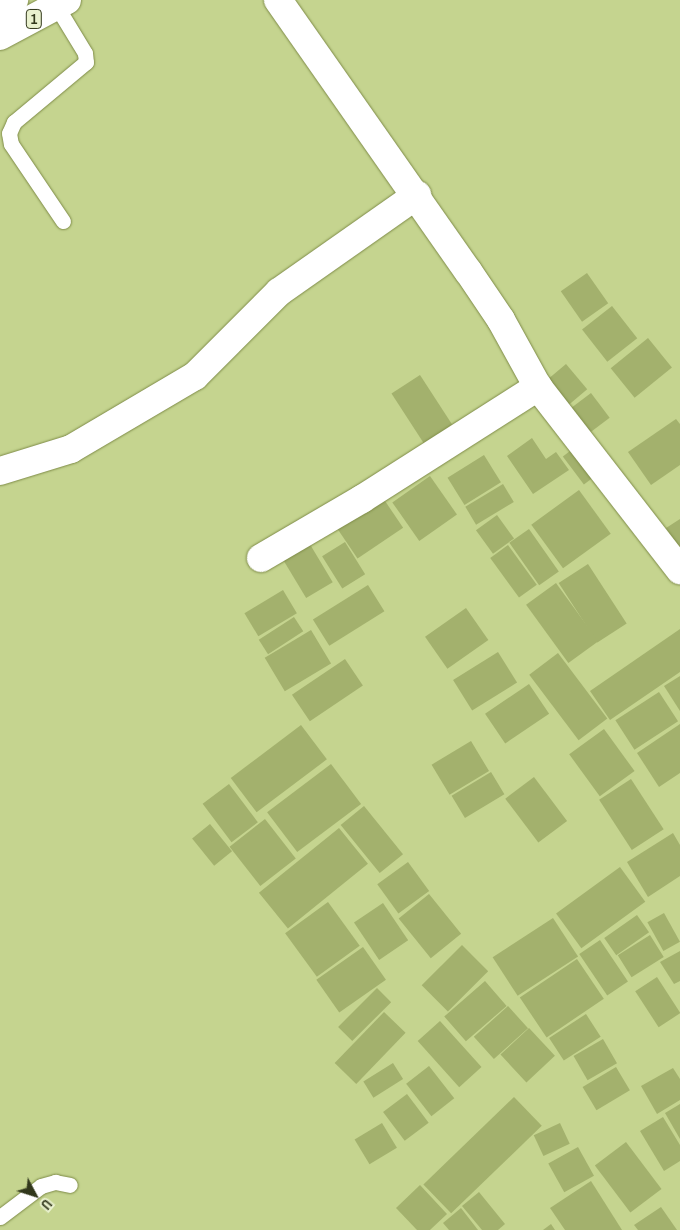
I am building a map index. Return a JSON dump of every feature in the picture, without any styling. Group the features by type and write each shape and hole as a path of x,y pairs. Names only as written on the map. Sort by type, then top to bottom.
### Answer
{"main road":[{"name":"1","path":"0,7 14,0"},
{"path":"278,0 417,195 501,320 538,387 679,566"},
{"name":"1","path":"0,36 62,3"},
{"path":"0,471 71,449 195,376 278,292 417,195"},
{"path":"261,558 362,499 538,387"}],"lane":[{"path":"62,3 85,53 86,62 14,122 9,133 11,144 63,221"},
{"path":"0,1217 42,1186 56,1182 70,1185"}],"building":[{"path":"587,273 608,303 582,322 561,291"},
{"path":"612,306 637,338 607,362 582,329"},
{"path":"648,338 672,368 635,398 611,368"},
{"path":"566,364 587,389 567,406 546,381"},
{"path":"420,375 452,424 424,443 391,394"},
{"path":"591,393 610,418 588,434 569,409"},
{"path":"676,419 680,424 680,465 651,485 628,452"},
{"path":"532,438 546,459 556,452 569,470 533,494 507,456"},
{"path":"578,445 599,473 584,484 563,456"},
{"path":"484,455 501,482 464,505 448,478"},
{"path":"430,476 457,515 419,541 392,502"},
{"path":"503,484 514,502 476,525 465,507"},
{"path":"579,490 611,534 563,568 531,525"},
{"path":"383,498 403,528 358,559 337,529"},
{"path":"497,515 514,538 493,554 476,530"},
{"path":"680,519 680,550 666,528"},
{"path":"529,529 559,572 539,585 509,543"},
{"path":"308,541 333,582 306,598 281,557"},
{"path":"345,542 365,574 342,589 322,556"},
{"path":"508,545 537,585 519,598 490,558"},
{"path":"588,564 627,624 597,643 559,583"},
{"path":"556,583 598,641 568,663 526,605"},
{"path":"368,585 384,611 329,646 313,619"},
{"path":"283,590 297,613 258,636 244,613"},
{"path":"466,608 488,640 447,669 425,637"},
{"path":"294,617 303,631 268,654 259,640"},
{"path":"680,629 680,672 610,720 590,691"},
{"path":"311,630 331,663 285,691 265,658"},
{"path":"498,652 517,683 472,711 453,680"},
{"path":"558,653 607,718 579,740 529,675"},
{"path":"345,659 363,686 310,721 292,695"},
{"path":"680,676 680,711 664,686"},
{"path":"529,684 549,714 505,743 485,714"},
{"path":"659,692 678,721 634,750 615,720"},
{"path":"680,724 680,773 659,787 637,753"},
{"path":"301,725 327,759 257,812 231,778"},
{"path":"604,729 635,771 600,796 569,754"},
{"path":"471,741 489,771 450,795 432,765"},
{"path":"331,764 361,804 297,852 267,812"},
{"path":"491,772 504,794 465,818 452,796"},
{"path":"534,777 567,821 538,843 505,799"},
{"path":"631,779 664,829 632,850 599,800"},
{"path":"229,784 258,822 232,842 203,804"},
{"path":"364,806 403,854 380,873 341,825"},
{"path":"265,819 296,858 260,886 230,847"},
{"path":"210,824 232,851 214,866 192,838"},
{"path":"339,828 368,864 288,929 259,893"},
{"path":"673,833 680,845 680,876 648,897 627,862"},
{"path":"408,862 429,891 398,913 377,884"},
{"path":"620,867 645,902 581,948 556,913"},
{"path":"429,894 461,934 431,958 399,919"},
{"path":"328,902 360,946 317,977 285,933"},
{"path":"383,903 408,940 379,960 354,923"},
{"path":"664,913 680,942 663,951 647,922"},
{"path":"637,915 649,932 616,955 604,938"},
{"path":"553,918 578,957 518,996 493,957"},
{"path":"650,935 664,957 632,977 618,955"},
{"path":"600,940 628,981 607,995 579,954"},
{"path":"462,945 488,971 448,1011 422,985"},
{"path":"363,947 386,980 339,1012 316,980"},
{"path":"680,951 680,981 674,984 660,962"},
{"path":"577,959 604,999 547,1037 520,998"},
{"path":"657,977 680,1012 659,1027 635,991"},
{"path":"485,981 507,1006 466,1041 444,1016"},
{"path":"377,988 391,1002 352,1041 338,1027"},
{"path":"508,1006 528,1028 494,1059 474,1037"},
{"path":"384,1012 406,1033 356,1084 335,1063"},
{"path":"586,1014 601,1037 564,1061 549,1038"},
{"path":"440,1021 481,1067 459,1087 418,1041"},
{"path":"529,1028 555,1056 526,1082 500,1055"},
{"path":"603,1039 617,1063 588,1080 574,1056"},
{"path":"393,1063 403,1079 373,1098 363,1082"},
{"path":"429,1066 454,1098 431,1116 406,1084"},
{"path":"616,1067 630,1090 596,1110 583,1087"},
{"path":"673,1068 680,1079 680,1100 657,1114 641,1086"},
{"path":"407,1094 429,1123 405,1141 383,1112"},
{"path":"514,1097 542,1126 451,1213 423,1185"},
{"path":"680,1104 680,1139 665,1113"},
{"path":"663,1117 680,1145 680,1161 664,1171 640,1131"},
{"path":"382,1123 397,1148 370,1164 355,1139"},
{"path":"560,1123 570,1144 543,1156 534,1135"},
{"path":"626,1142 662,1189 630,1213 595,1165"},
{"path":"578,1147 594,1176 564,1192 548,1163"},
{"path":"591,1181 622,1230 565,1230 550,1208"},
{"path":"420,1185 447,1214 430,1230 417,1230 396,1208"},
{"path":"479,1192 505,1224 498,1230 482,1230 462,1206"},
{"path":"661,1207 677,1230 638,1230 634,1225"},
{"path":"461,1208 478,1230 449,1230 443,1223"},
{"path":"551,1224 555,1230 543,1230"}]}
